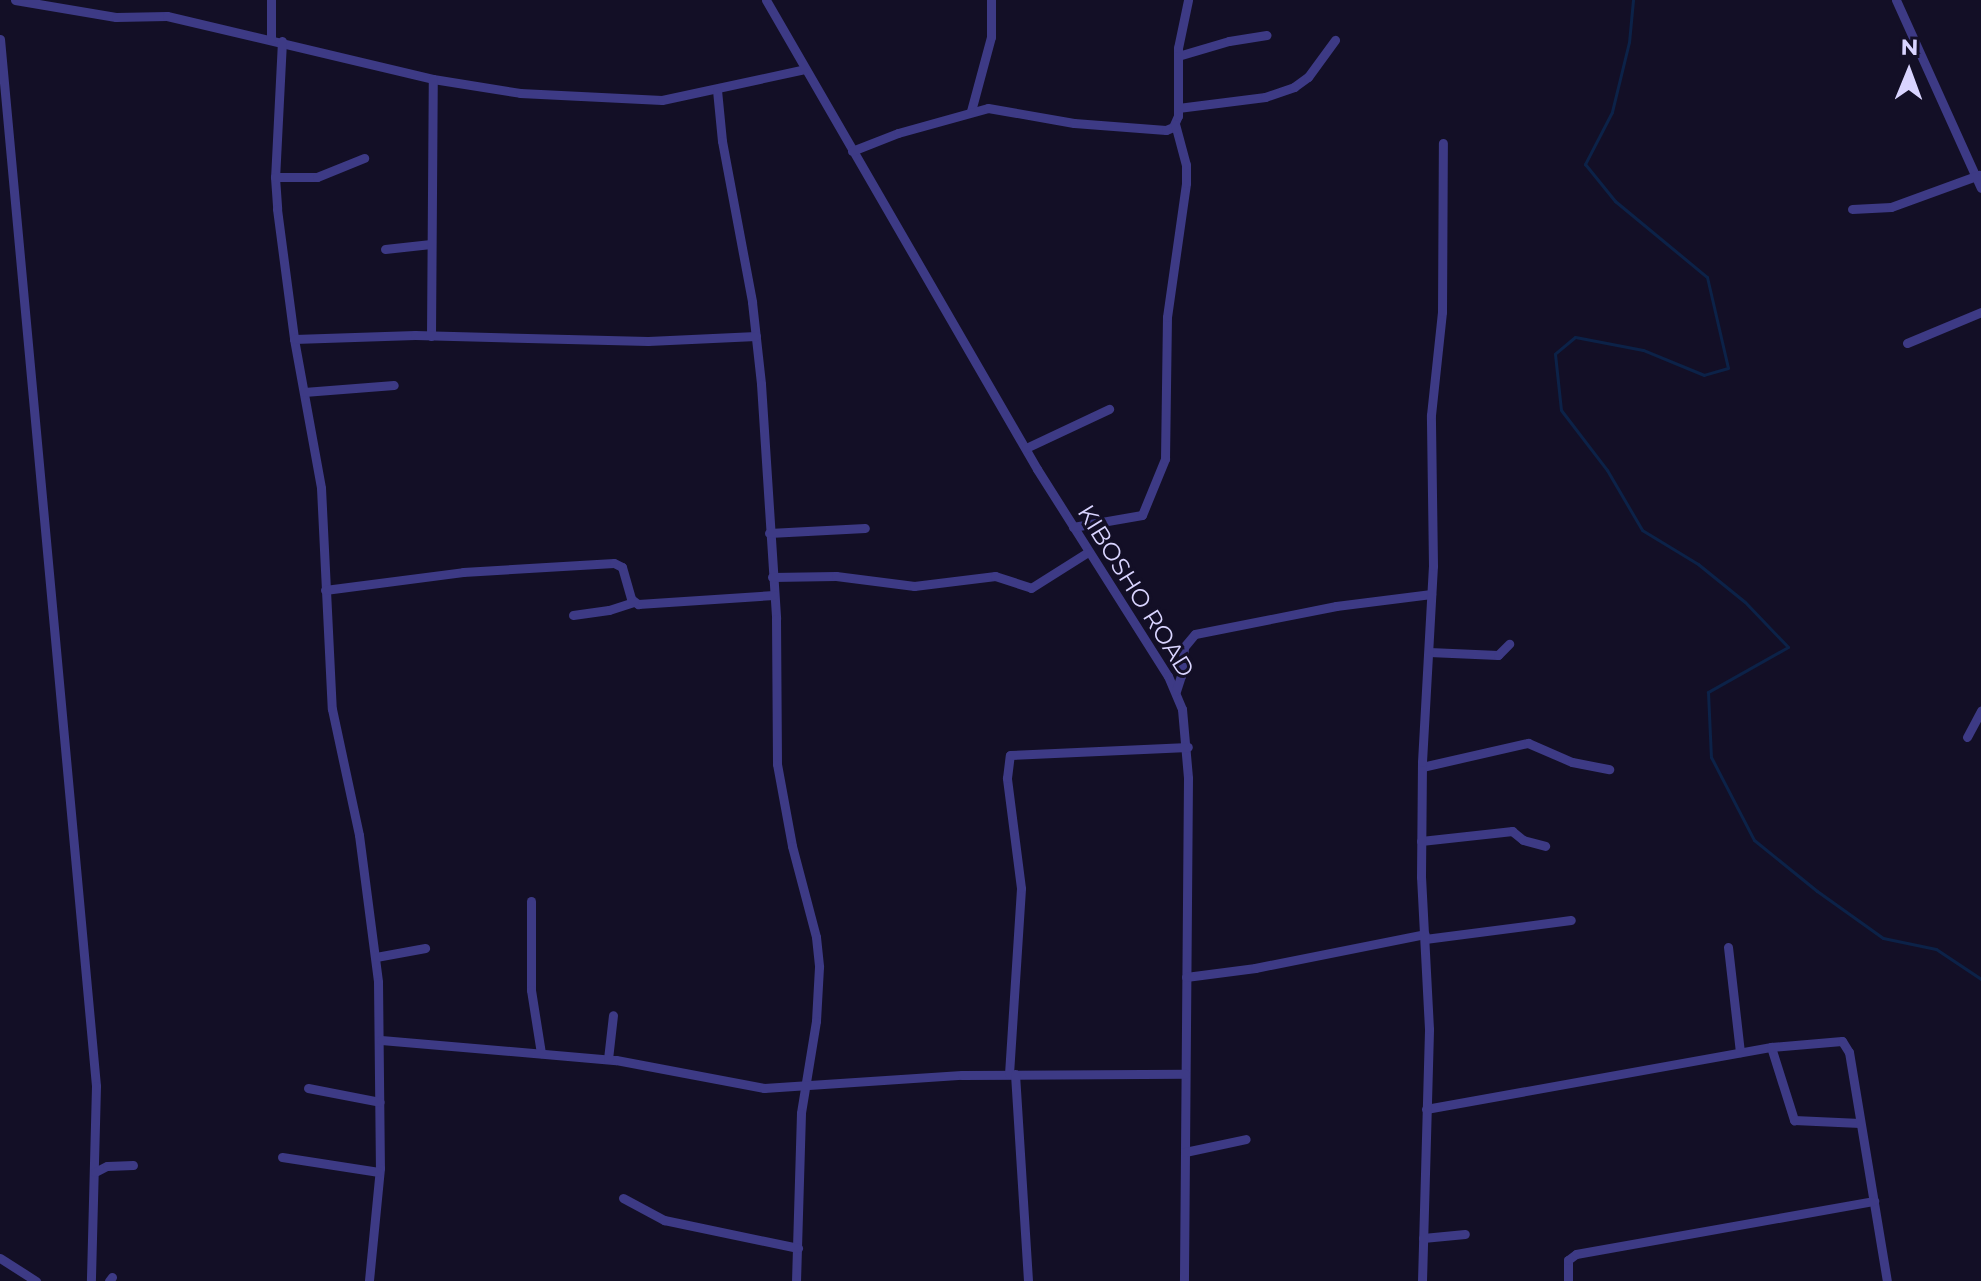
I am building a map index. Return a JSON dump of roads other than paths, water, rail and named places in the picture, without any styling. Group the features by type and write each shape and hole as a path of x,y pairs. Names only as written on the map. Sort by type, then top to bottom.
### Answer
{"street":[{"path":"15,0 116,17 167,16 433,79 520,93 605,100 662,100 805,69"},
{"path":"271,0 271,39"},
{"name":"KIBOSHO ROAD","path":"766,0 1026,448 1176,691 1188,747 1184,1281"},
{"path":"971,111 991,37 991,0"},
{"path":"1073,527 1142,515 1165,459 1167,317 1186,183 1186,165 1175,124 1178,56 1188,0"},
{"path":"1896,0 1981,188"},
{"path":"1178,56 1229,41 1267,35"},
{"path":"0,39 57,637 70,829 89,992 96,1086 91,1281"},
{"path":"1178,108 1265,97 1294,87 1308,77 1335,40"},
{"path":"282,41 275,177 294,339 324,514 332,709 359,835 376,957 381,1040 379,1172 369,1281"},
{"path":"431,336 433,79"},
{"path":"717,90 722,141 756,336 774,595 777,764 792,846 816,937 819,967 816,1021 804,1087 796,1281"},
{"path":"852,151 971,111 1001,109 1141,130 1166,130 1175,124"},
{"path":"1422,1281 1429,1029 1421,841 1422,767 1431,594 1431,415 1442,312 1443,143"},
{"path":"275,177 317,177 364,158"},
{"path":"1852,209 1891,207 1978,176"},
{"path":"385,249 431,244"},
{"path":"1907,343 1981,312"},
{"path":"294,339 431,336 620,341 756,336"},
{"path":"304,392 394,385"},
{"path":"1026,448 1109,409"},
{"path":"769,533 865,528"},
{"path":"772,577 836,576 914,586 995,576 1031,588 1088,552"},
{"path":"325,590 463,572 614,563 622,567 634,602"},
{"path":"1176,691 1184,647 1195,634 1336,606 1431,594"},
{"path":"573,615 609,610 634,602 774,595"},
{"path":"1429,652 1498,655 1509,644"},
{"path":"1967,737 1981,711"},
{"path":"1422,767 1528,743 1572,762 1609,769"},
{"path":"1028,1281 1012,1074 1021,888 1007,778 1010,755 1188,747"},
{"path":"1421,841 1512,831 1523,840 1545,846"},
{"path":"531,901 534,957 531,981 541,1053"},
{"path":"1186,977 1255,968 1425,936 1571,920"},
{"path":"1728,947 1740,1052"},
{"path":"376,957 425,948"},
{"path":"608,1059 613,1015"},
{"path":"381,1040 608,1059 676,1069 750,1087 804,1087 1012,1074 1185,1074"},
{"path":"1426,1109 1740,1052 1842,1041 1849,1052 1887,1281"},
{"path":"1771,1047 1794,1120 1860,1123"},
{"path":"308,1088 380,1102"},
{"path":"1185,1152 1246,1139"},
{"path":"282,1157 379,1172"},
{"path":"95,1172 107,1166 133,1165"},
{"path":"623,1198 664,1220 798,1248"},
{"path":"1568,1281 1568,1260 1576,1254 1874,1201"},
{"path":"1423,1238 1465,1234"},
{"path":"0,1258 36,1281"}],"waterway":[{"path":"1633,0 1629,42 1612,112 1585,164 1615,201 1707,277 1728,368 1704,375 1643,350 1575,337 1555,354 1561,410 1607,470 1642,530 1698,564 1745,602 1788,647 1708,692 1711,757 1754,840 1817,891 1883,938 1936,949 1981,979"}]}
